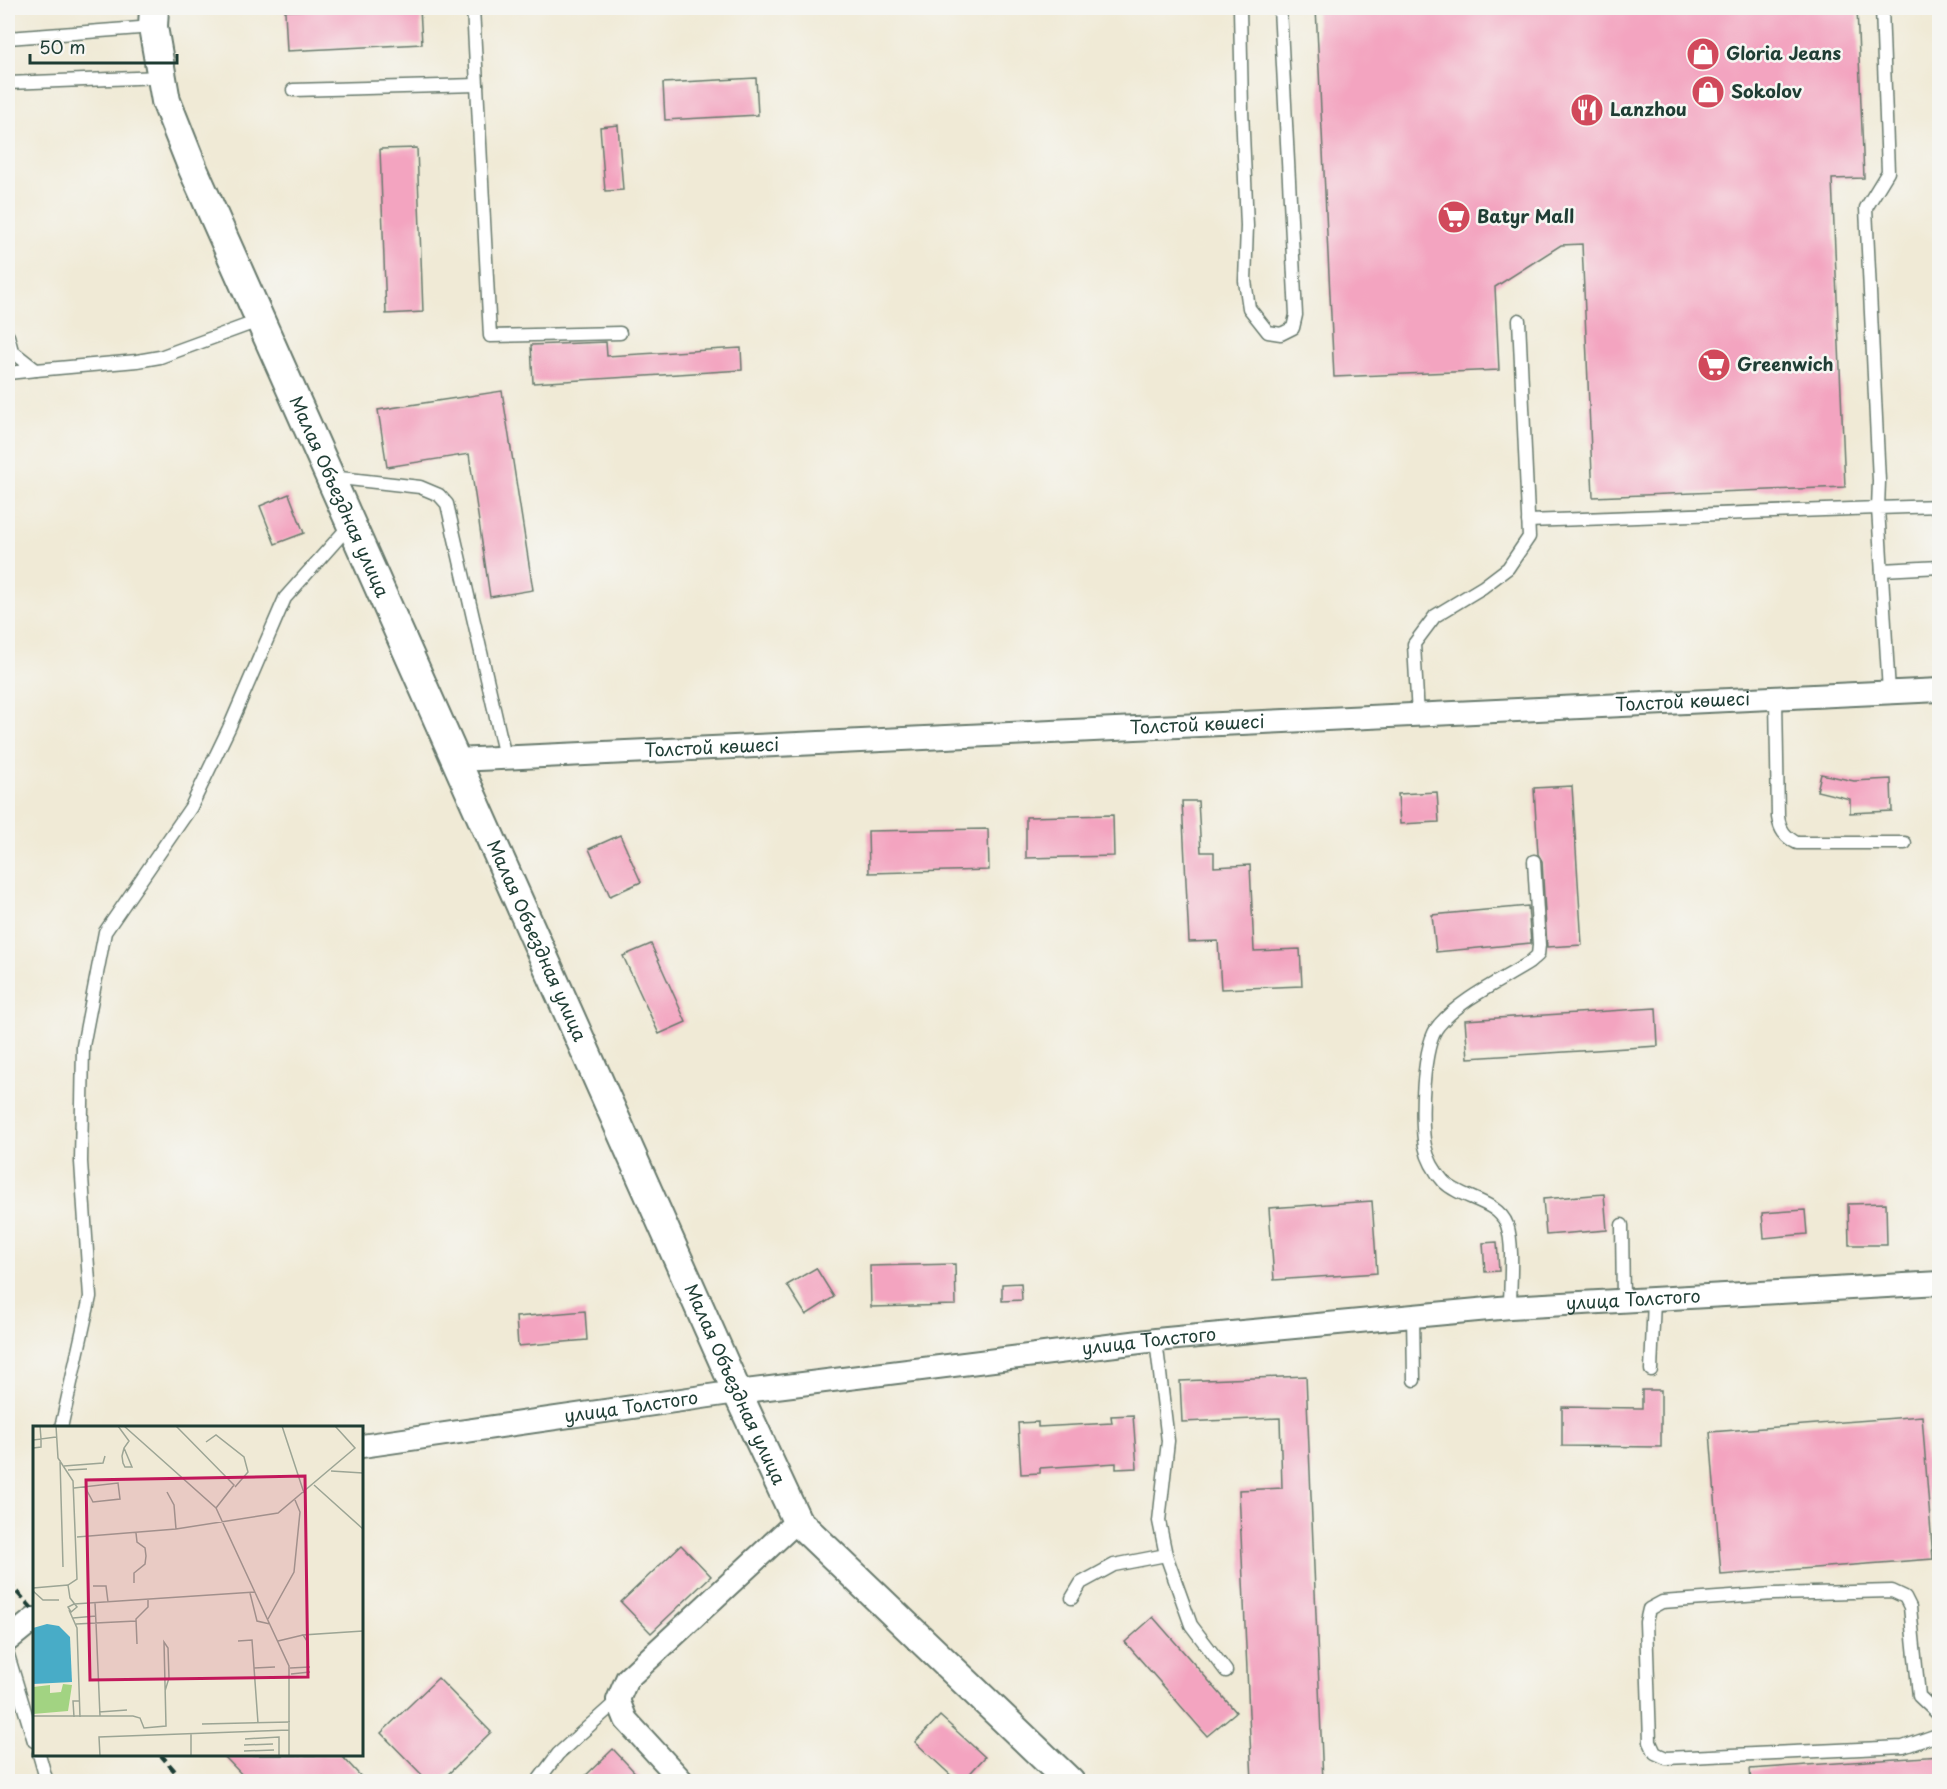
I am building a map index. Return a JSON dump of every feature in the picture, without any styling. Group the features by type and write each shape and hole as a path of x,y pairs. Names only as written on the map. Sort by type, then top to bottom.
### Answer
{"street":[{"name":"Малая Объездная улица","path":"153,17 166,101 193,169 737,1392 797,1521 1070,1782"},
{"name":"Толстой көшесі","path":"456,760 1940,690"},
{"name":"улица Толстого","path":"363,1446 737,1392 1156,1340 1510,1307 1940,1283"},
{"path":"683,1782 626,1720 618,1700 627,1679 797,1521"},
{"path":"8,1640 33,1620"}],"lane":[{"path":"473,8 490,336 620,333"},
{"path":"1240,8 1247,226 1245,281 1250,308 1261,325 1268,332 1281,334 1293,328 1296,315 1280,8"},
{"path":"1882,8 1888,172 1866,208 1878,508 1889,692"},
{"path":"8,38 153,17"},
{"path":"8,83 161,77"},
{"path":"293,90 477,85"},
{"path":"8,373 160,357 261,320"},
{"path":"1418,716 1414,644 1435,616 1484,587 1508,568 1529,537 1520,320"},
{"path":"8,336 12,351 36,370"},
{"path":"330,477 420,487 439,495 447,504 505,758"},
{"path":"1528,521 1940,506"},
{"path":"61,1426 90,1297 81,1162 83,1046 105,932 191,807 229,728 285,598 351,524"},
{"path":"1882,570 1940,567"},
{"path":"1776,699 1778,817 1786,837 1797,843 1905,843"},
{"path":"1510,1307 1510,1254 1507,1223 1496,1210 1449,1187 1433,1170 1425,1146 1423,1101 1427,1049 1436,1028 1454,1009 1529,963 1538,955 1534,861"},
{"path":"1622,1225 1623,1301"},
{"path":"1651,1370 1654,1300"},
{"path":"1413,1315 1414,1380"},
{"path":"1156,1340 1168,1441 1159,1521 1166,1555 1191,1625 1226,1671"},
{"path":"1072,1598 1081,1583 1114,1565 1166,1555"},
{"path":"1940,1716 1919,1696 1910,1607 1905,1597 1892,1591 1773,1594 1673,1601 1662,1602 1649,1610 1646,1622 1650,1742 1655,1753 1666,1758 1904,1747 1940,1734"},
{"path":"8,1655 33,1738"},
{"path":"537,1782 558,1754 618,1700"},
{"path":"39,1756 47,1782"}],"building":[{"path":"420,8 422,44 287,51 285,11"},
{"name":"Batyr Mall","path":"1316,8 1857,8 1864,178 1832,179 1845,487 1593,497 1582,244 1561,245 1495,287 1499,370 1334,377"},
{"path":"756,78 758,115 665,120 663,83"},
{"path":"618,125 623,190 605,191 600,127"},
{"path":"417,148 423,312 386,314 380,149"},
{"path":"606,342 607,356 741,348 742,370 533,383 531,345"},
{"path":"502,391 533,590 490,597 469,454 387,467 378,410"},
{"path":"289,494 304,533 275,544 260,506"},
{"path":"1821,774 1854,781 1891,779 1892,811 1850,813 1850,799 1817,791"},
{"path":"1572,786 1582,945 1547,947 1542,861 1538,854 1534,788"},
{"path":"1437,792 1439,822 1400,824 1398,794"},
{"path":"1182,801 1198,801 1201,852 1214,852 1214,867 1250,865 1254,951 1300,949 1302,986 1221,989 1218,941 1189,942"},
{"path":"1113,815 1114,856 1026,858 1026,817"},
{"path":"988,829 989,870 869,873 868,831"},
{"path":"620,835 641,882 610,896 589,849"},
{"path":"1528,906 1531,943 1436,952 1432,915"},
{"path":"651,944 686,1022 659,1034 623,956"},
{"path":"1656,1008 1658,1046 1468,1058 1465,1020"},
{"path":"1604,1194 1607,1230 1546,1235 1543,1199"},
{"path":"1372,1201 1377,1273 1274,1280 1269,1208"},
{"path":"1886,1203 1887,1245 1849,1245 1848,1204"},
{"path":"1805,1210 1807,1234 1764,1238 1762,1213"},
{"path":"1497,1242 1499,1271 1485,1272 1483,1243"},
{"path":"955,1264 956,1305 871,1307 870,1266"},
{"path":"816,1268 834,1297 806,1315 787,1285"},
{"path":"1021,1283 1022,1300 1002,1301 1002,1284"},
{"path":"585,1311 587,1340 518,1346 516,1317"},
{"path":"1306,1376 1323,1782 1252,1782 1239,1490 1282,1488 1280,1418 1182,1422 1180,1381"},
{"path":"1642,1390 1661,1390 1661,1447 1562,1446 1562,1407 1642,1408"},
{"path":"1133,1415 1137,1468 1116,1469 1116,1463 1040,1468 1040,1473 1021,1474 1018,1423 1038,1422 1038,1427 1112,1423 1111,1416"},
{"path":"1922,1416 1933,1559 1721,1575 1710,1432"},
{"path":"681,1545 711,1576 651,1633 621,1602"},
{"path":"1153,1617 1236,1712 1207,1736 1125,1642"},
{"path":"438,1678 491,1732 440,1782 429,1782 381,1733"},
{"path":"940,1716 985,1757 962,1782 958,1782 915,1742"},
{"path":"613,1749 644,1782 579,1782"},
{"path":"224,1756 342,1756 366,1782 249,1782"},
{"path":"1940,1756 1940,1782 1751,1782 1750,1769"}],"railway":[{"path":"8,1582 33,1610"},
{"path":"162,1756 184,1782"}],"place":[{"name":"Gloria Jeans","path":"1703,54"},
{"name":"Sokolov","path":"1708,92"},
{"name":"Lanzhou","path":"1587,110"},
{"name":"Batyr Mall","path":"1454,217"},
{"name":"Greenwich","path":"1714,365"}]}
